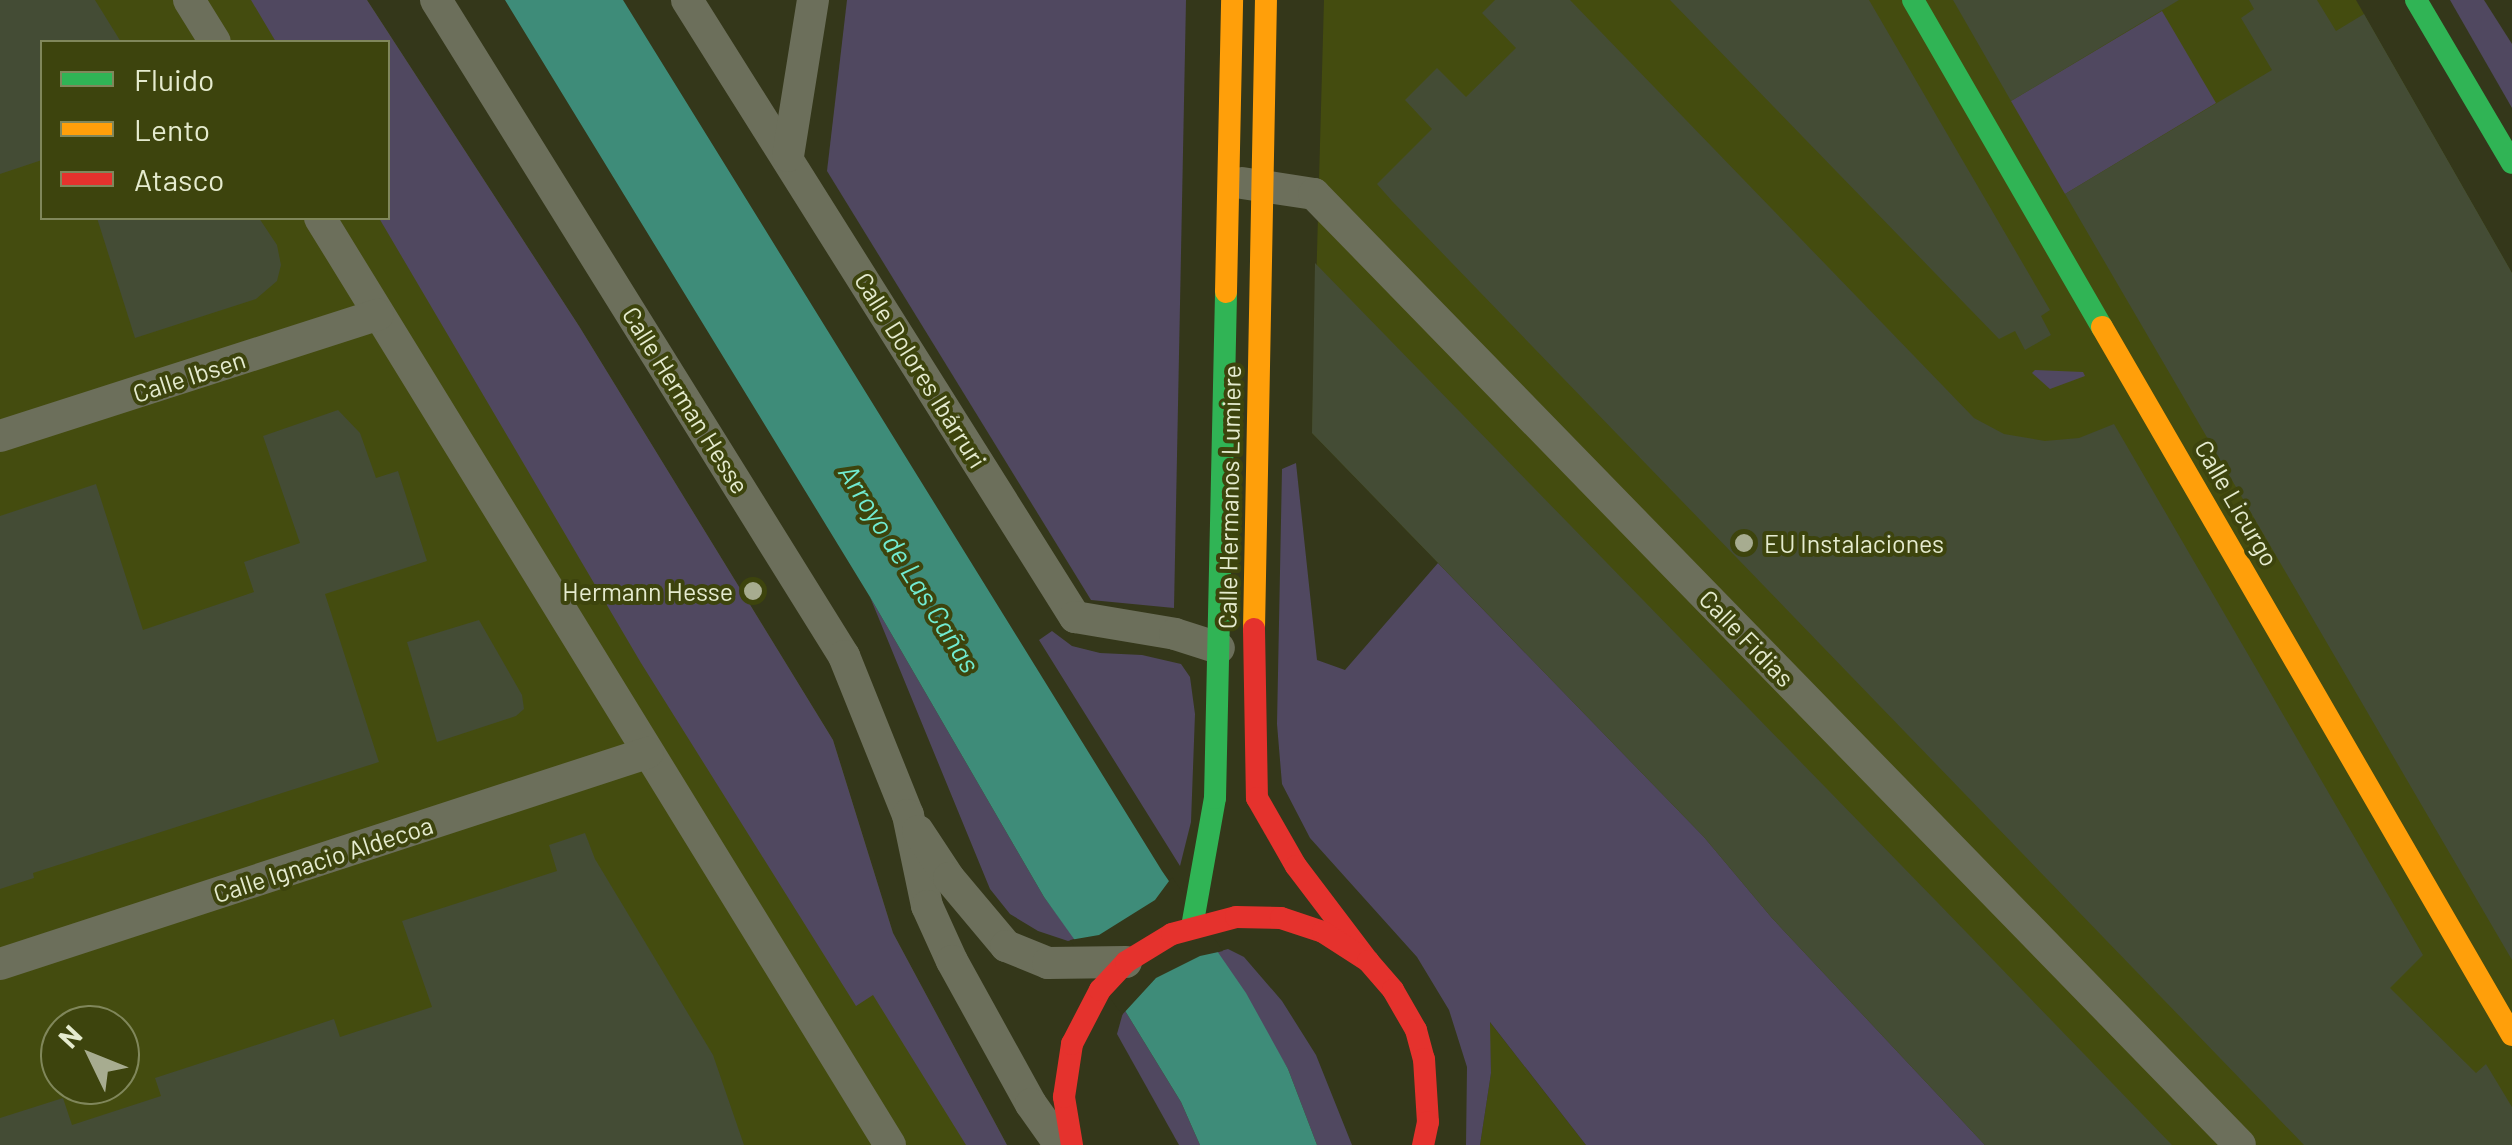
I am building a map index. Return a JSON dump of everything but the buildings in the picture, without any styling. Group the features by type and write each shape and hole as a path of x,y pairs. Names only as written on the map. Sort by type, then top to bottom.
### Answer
{"main road":[{"name":"Calle Hermanos Lumiere","path":"1201,924 1198,899 1215,798 1232,0"},
{"name":"Calle Hermanos Lumiere","path":"1266,0 1253,710 1257,798 1296,866 1393,990 1416,1030 1427,1093 1423,1145"},
{"name":"Calle Licurgo","path":"1913,0 2512,1035"},
{"path":"2416,0 2512,164"},
{"path":"1126,962 1201,924 1281,918 1322,932 1368,961"},
{"path":"1072,1145 1064,1098 1072,1044 1091,977"}],"street":[{"path":"189,0 214,40"},
{"name":"Calle Herman Hesse","path":"436,0 844,656 908,815 927,906 952,961 1030,1104 1060,1145"},
{"name":"Calle Dolores Ibárruri","path":"687,0 1075,618 1174,634 1219,648"},
{"path":"788,156 812,0"},
{"name":"Calle Fidias","path":"1229,182 1264,183 1314,194 2240,1145"},
{"path":"321,220 890,1145"},
{"name":"Calle Ibsen","path":"0,436 378,315"},
{"name":"Calle Ignacio Aldecoa","path":"0,964 647,754"},
{"name":"Calle Herman Hesse","path":"908,815 949,878 1006,946 1091,977 1126,962"}],"shaded area":[{"path":"0,0 367,0 579,326 833,740 893,933 1007,1145 0,1145"},
{"path":"251,0 367,0 579,326 833,740 893,933 1007,1145 966,1145 873,995 856,1006 641,663 380,220 390,220 390,40 275,40"},
{"path":"847,0 1186,0 1174,608 1091,600 827,171"},
{"path":"1324,0 2356,0 2512,273 2512,1145 1985,1145 1772,918 1704,837 1312,433"},
{"path":"2450,0 2484,0 2512,44 2512,108"},
{"path":"2162,11 2216,103 2065,194 2011,101"},
{"path":"2083,372 2085,376 2050,389 2032,373"},
{"path":"1296,463 1317,660 1345,670 1438,563 1704,837 1772,918 1985,1145 1586,1145 1490,1022 1491,1073 1480,1145 1466,1145 1467,1067 1449,1010 1417,957 1310,838 1282,784 1277,724 1282,469"},
{"path":"870,597 1044,897 1075,939 1068,941 1038,931 1010,914 990,889"},
{"path":"1052,631 1072,646 1181,664 1190,677 1195,714 1191,822 1180,866 1039,640"},
{"path":"1228,949 1244,957 1282,1001 1316,1055 1352,1145 1317,1145 1288,1069 1217,952"},
{"path":"1124,1009 1181,1102 1200,1145 1179,1145 1117,1034"},
{"path":"1489,1021 1586,1145 1480,1145 1491,1073"}],"water":[{"name":"Arroyo de Las Cañas","path":"505,0 623,0 1162,871 1246,993 1288,1069 1317,1145 1200,1145 1181,1102 1124,1009 1044,897 870,597"}],"pier":[{"path":"1172,877 1223,951 1200,956 1156,978 1122,1015 1070,940 1099,935 1155,900"}],"traffic: fast":[{"path":"1913,0 2102,327"},
{"path":"2416,0 2512,163"},
{"path":"1192,927 1215,798 1226,292"}],"traffic: slow":[{"path":"1226,292 1232,0"},
{"path":"1254,629 1266,0"},
{"path":"2102,327 2512,1035"}],"traffic: jam":[{"path":"1254,629 1257,798 1296,866 1368,961"},
{"path":"1072,1145 1064,1097 1072,1044 1100,990 1126,962 1172,934 1236,917 1281,918 1323,932 1368,961 1393,990 1416,1030 1424,1059 1428,1122 1423,1145"}],"place":[{"name":"EU Instalaciones","path":"1744,543"},
{"name":"Hermann Hesse","path":"753,591"}]}
